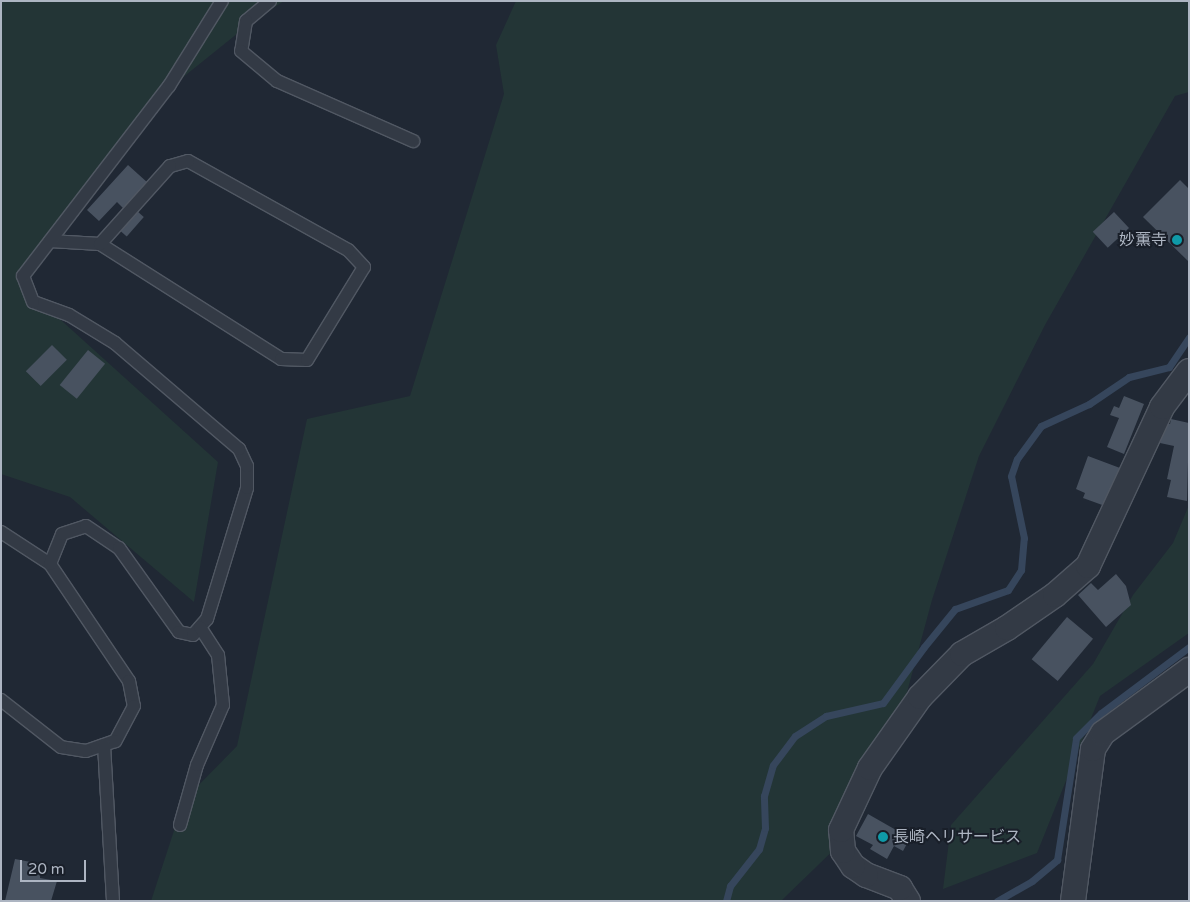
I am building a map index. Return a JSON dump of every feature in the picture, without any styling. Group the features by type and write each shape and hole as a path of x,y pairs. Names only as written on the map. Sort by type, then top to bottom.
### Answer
{"street":[{"path":"908,901 900,888 866,875 853,866 843,851 840,830 870,768 920,697 962,654 1008,628 1055,595 1088,566 1162,407 1189,371"},
{"path":"1074,901 1093,749 1103,733 1189,670"}],"lane":[{"path":"50,564 62,534 86,526 119,548 179,632 193,635 207,619 247,488 247,466 240,449 115,343 69,315 33,302 23,276 170,86 222,1"},
{"path":"270,1 246,21 241,52 277,81 413,141"},
{"path":"50,241 100,244 281,359 306,360 364,267 348,250 188,161 170,166 100,244"},
{"path":"1,532 50,564 129,681 134,706 115,741 86,752 61,747 1,700"},
{"path":"180,825 197,765 223,705 218,655 200,627"},
{"path":"104,745 113,901"}],"shaded area":[{"path":"1,1 284,1 253,21 146,107 21,284 218,462 194,602 70,497 1,474"},
{"path":"516,1 1189,1 1189,92 1175,96 1045,325 979,456 932,600 890,755 845,839 781,901 151,901 184,800 237,746 307,419 410,396 504,94 496,45"},
{"path":"1189,505 1189,633 1100,696 1037,853 943,889 951,825 1093,664 1133,595 1173,543"}],"building":[{"path":"128,165 148,183 124,209 117,202 99,221 87,210"},
{"name":"妙薫寺","path":"1180,180 1189,189 1189,262 1143,217"},
{"path":"137,211 144,217 127,237 120,231"},
{"path":"1114,212 1129,228 1108,248 1093,232"},
{"path":"52,345 67,360 41,386 26,371"},
{"path":"88,350 105,364 77,399 60,385"},
{"path":"1124,396 1144,404 1124,454 1107,447 1119,418 1110,415 1114,406 1119,408"},
{"path":"1171,419 1189,423 1187,501 1167,497 1171,480 1167,479 1174,446 1160,443 1165,423 1170,424"},
{"path":"1088,456 1120,468 1105,506 1083,498 1085,493 1076,489"},
{"path":"1116,574 1126,586 1131,605 1106,627 1078,595 1091,583 1098,590"},
{"path":"1067,617 1093,639 1058,681 1032,659"},
{"name":"長崎ヘリサービス","path":"868,814 910,838 903,851 894,846 887,859 870,849 873,845 856,836"},
{"path":"15,859 41,864 40,878 57,881 51,901 5,901"}],"waterway":[{"path":"726,901 730,886 759,849 765,828 764,796 773,765 795,736 826,716 883,703 924,647 955,609 1008,590 1021,570 1024,538 1011,476 1017,459 1041,426 1089,404 1129,377 1169,367 1189,337"},
{"path":"997,901 1032,881 1057,860 1076,738 1101,713 1189,647"}],"place":[{"name":"妙薫寺","path":"1177,240"},
{"name":"長崎ヘリサービス","path":"883,837"}]}
